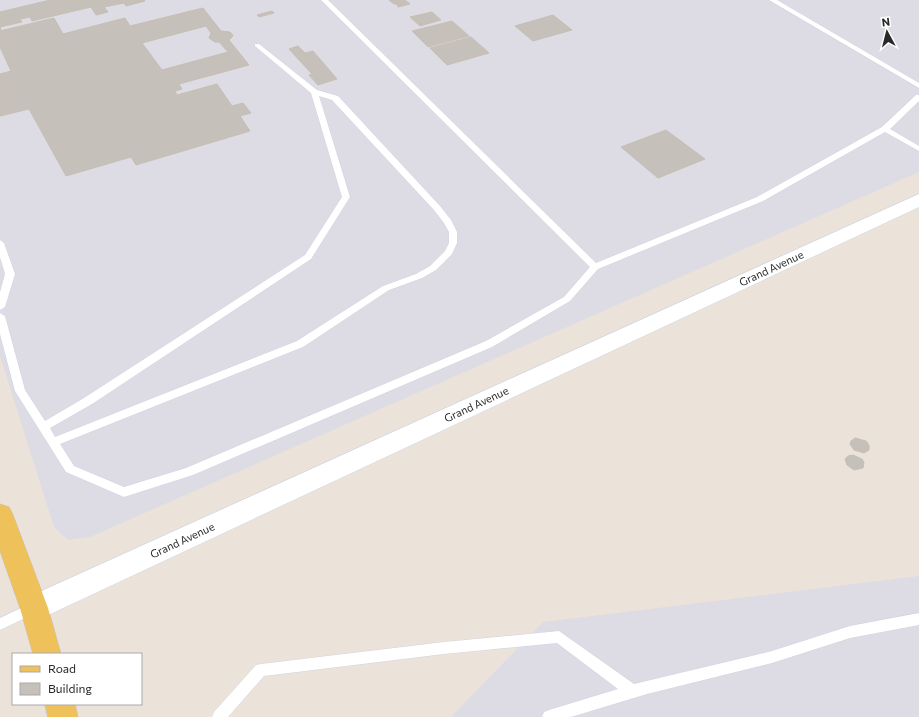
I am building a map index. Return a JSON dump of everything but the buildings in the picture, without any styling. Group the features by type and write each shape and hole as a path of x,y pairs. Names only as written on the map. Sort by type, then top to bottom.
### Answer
{"main road":[{"name":"Grand Avenue","path":"34,608 919,200"},
{"path":"0,515 34,608 47,653"},
{"path":"60,705 63,717"}],"lane":[{"path":"324,0 595,268"},
{"path":"772,0 919,86"},
{"path":"53,442 300,344 386,288 419,276 433,268 449,252 453,242 452,232 448,222 437,208 335,98 314,92 257,45"},
{"path":"43,427 88,401 308,257 346,197 314,92"},
{"path":"0,316 20,391 70,469 124,492 190,472 489,344 567,299 595,268 760,199 885,129 919,97"},
{"path":"885,129 919,149"},
{"path":"0,243 10,274 0,308"},
{"path":"0,624 34,608"},
{"path":"549,717 633,692 772,657 850,632 919,619"},
{"path":"219,717 261,670 444,648 559,637 633,692"}],"shaded area":[{"path":"0,0 919,0 919,172 90,537 68,540 54,527 0,356"},
{"path":"919,576 919,717 451,717 543,622"}]}
